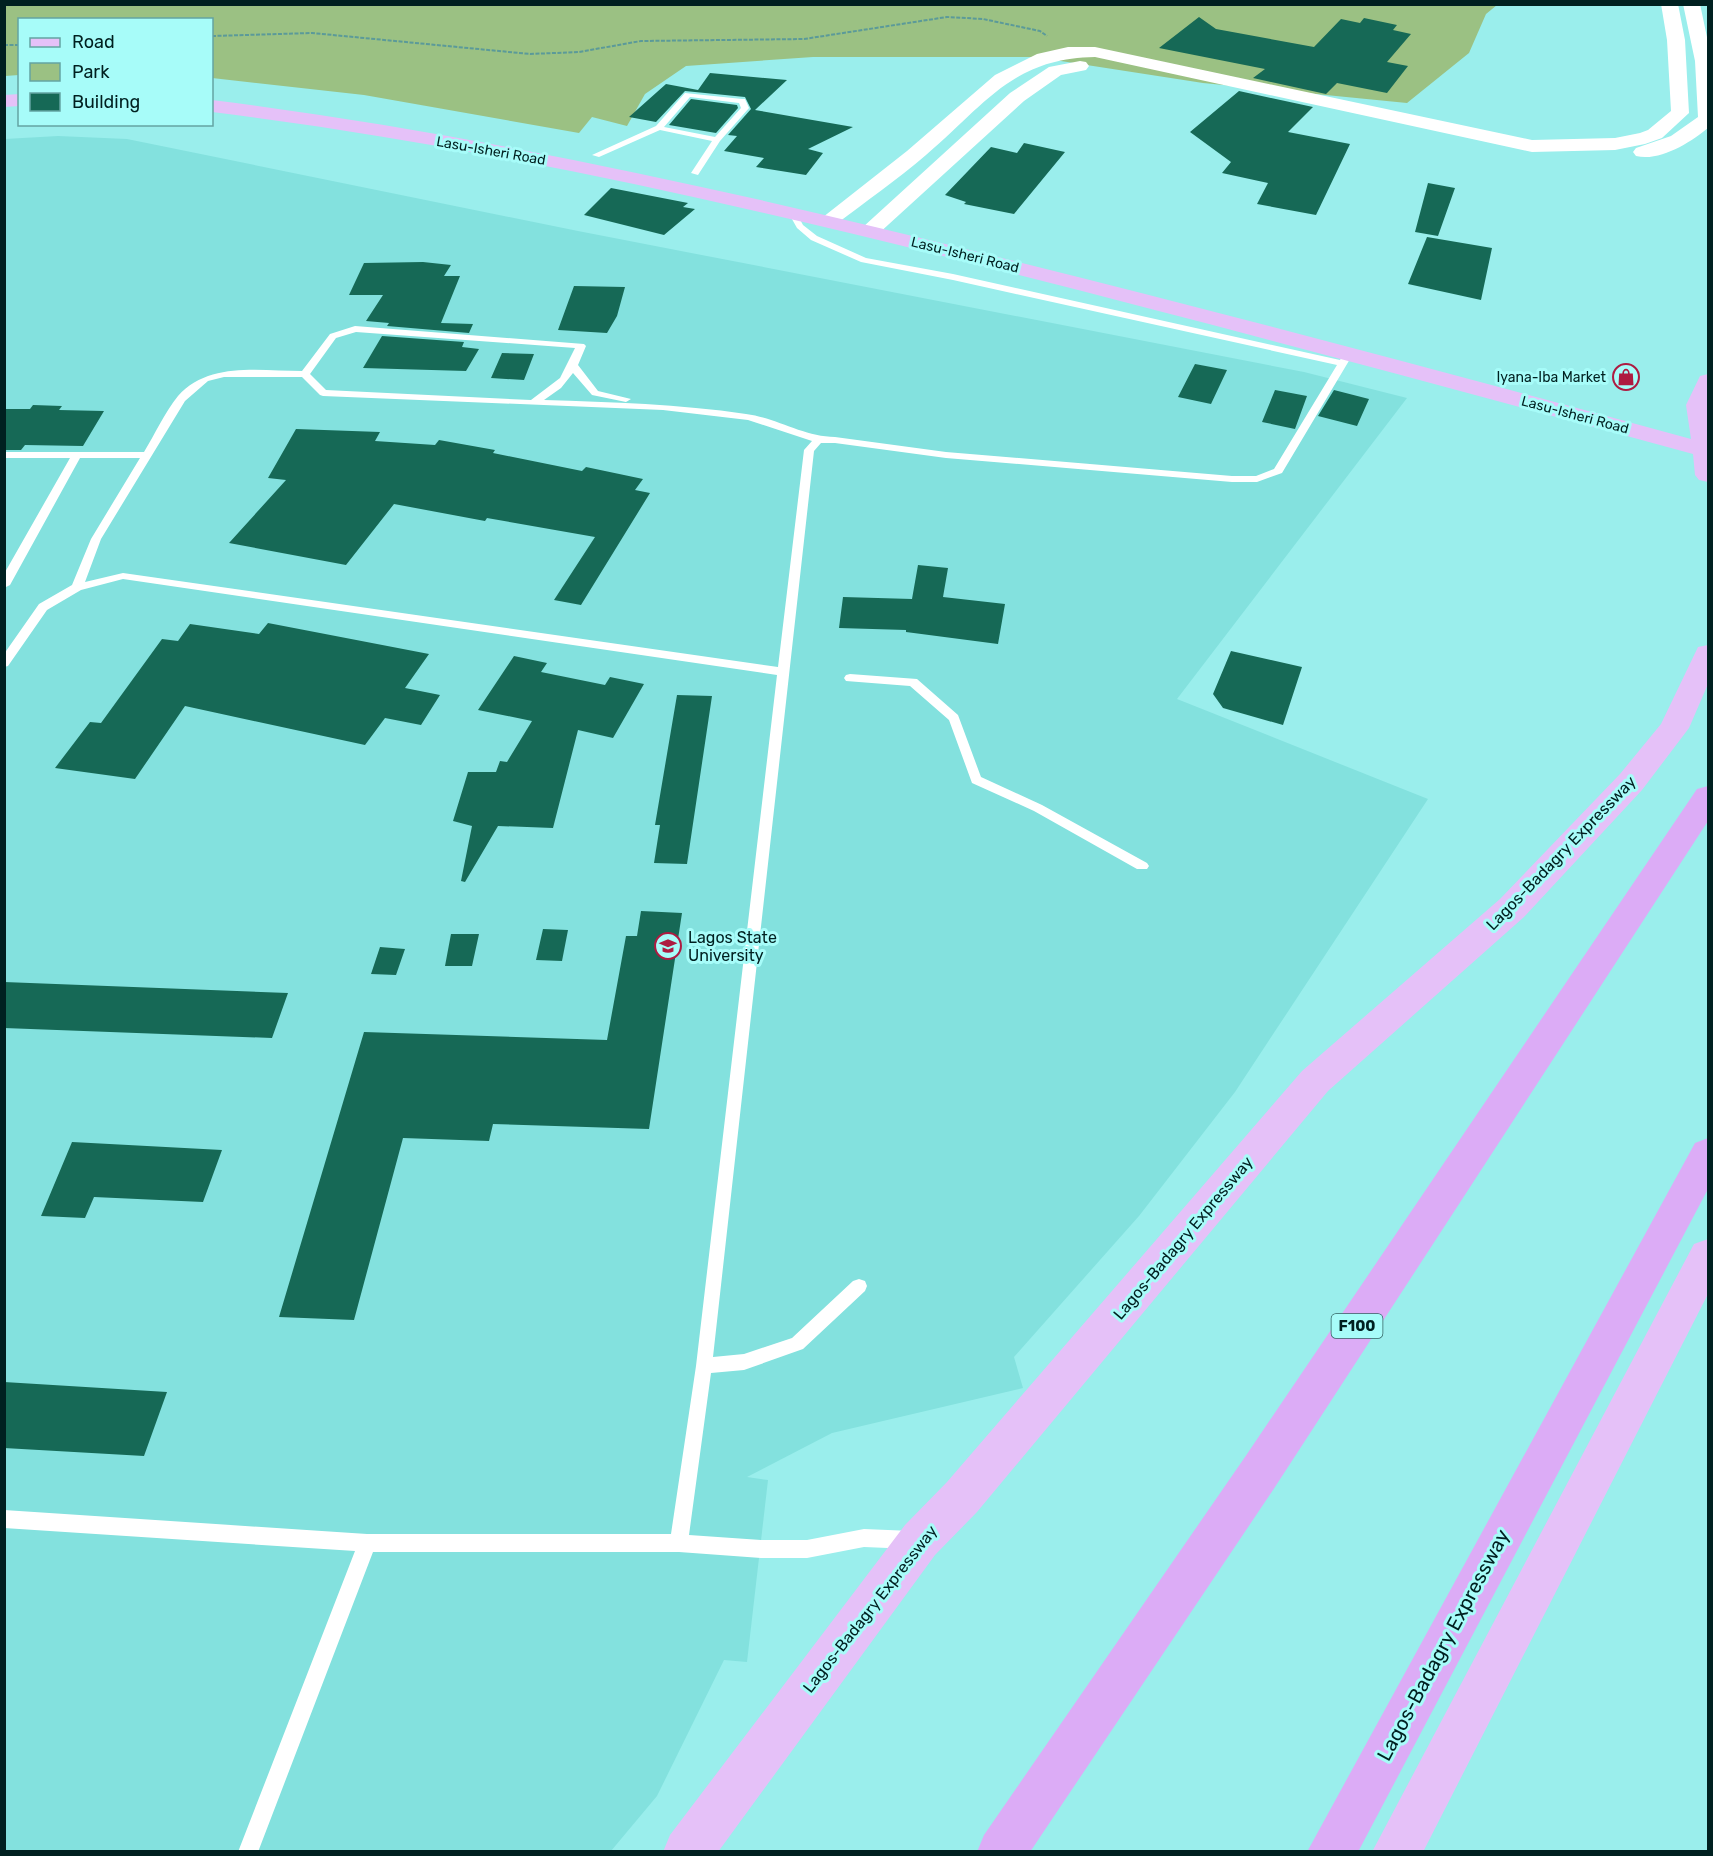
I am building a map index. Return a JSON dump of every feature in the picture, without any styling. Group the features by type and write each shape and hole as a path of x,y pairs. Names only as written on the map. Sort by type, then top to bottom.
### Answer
{"highway":[{"name":"F100","path":"1001,1851 1260,1472 1708,796"},
{"name":"Lagos-Badagry Expressway","path":"1331,1851 1708,1154"}],"main road":[{"path":"828,220 925,146 986,90 1029,61 1071,50 1095,52 1532,146 1615,144 1655,134 1680,113 1676,40 1669,4"},
{"path":"870,231 1017,98 1055,71 1069,66 1090,65 1538,158 1606,158 1664,148 1687,137 1708,118 1704,62 1691,5"},
{"name":"Lasu-Isheri Road","path":"213,92 309,104 596,155 695,173 847,206 1706,442"},
{"name":"Lasu-Isheri Road","path":"213,106 304,118 628,176 828,220 1345,359 1706,442"},
{"path":"1708,381 1698,405 1706,442 1708,475"},
{"name":"Lagos-Badagry Expressway","path":"687,1851 920,1540 970,1488 1315,1082 1512,908 1631,782 1674,728 1708,654"},
{"path":"1396,1851 1708,1256"}],"lane":[{"path":"596,155 658,128 688,95 742,101 745,108 717,140 695,173"},
{"path":"658,128 717,140"},
{"path":"77,587 96,539 146,455 166,428 181,399 205,379 224,374 305,374 323,393 405,399 663,407 749,417 818,440 1139,473 1257,479 1278,471 1345,359 864,260 814,238 801,226 792,212"},
{"path":"305,374 333,336 355,328 581,346 574,367 560,387 533,403"},
{"path":"574,367 595,393 663,407"},
{"path":"679,1543 704,1366 809,450 818,440"},
{"path":"4,455 146,455"},
{"path":"4,585 77,455"},
{"path":"4,663 43,607 77,587 123,576 783,672"},
{"path":"850,678 913,682 954,718 976,780 1038,808 1142,866"},
{"path":"704,1366 744,1362 797,1344 860,1286"},
{"path":"4,1519 367,1543 679,1543 761,1549 807,1549 864,1538 920,1540"},
{"path":"248,1851 367,1543"}],"path":[{"path":"213,36 312,33 530,54 579,52 641,41 804,39 947,17 983,19 1040,32 1071,50"}],"shaded area":[{"name":"Lagos State University","path":"58,136 127,139 578,231 1304,372 1407,398 1177,699 1428,799 1235,1092 1139,1216 1014,1357 1023,1388 832,1433 747,1477 768,1480 747,1662 724,1660 657,1796 611,1851 5,1852 5,139"}],"green space":[{"path":"5,5 1497,5 1486,14 1469,53 1407,103 1203,83 1035,57 813,57 686,66 645,94 627,126 592,117 579,133 364,95 213,78 213,18 18,18 18,75 5,76"}],"building":[{"path":"1199,17 1216,29 1314,47 1341,19 1360,23 1364,18 1397,25 1393,30 1411,34 1387,62 1408,66 1387,93 1337,83 1326,94 1253,78 1265,69 1159,48"},
{"path":"710,73 787,80 755,110 853,127 808,149 823,153 806,175 756,167 764,158 724,151 737,136 728,135 751,109 745,97 685,91 656,122 629,117 666,84 698,90"},
{"path":"1239,91 1313,107 1288,132 1350,144 1316,215 1257,204 1268,183 1222,173 1231,162 1190,132"},
{"path":"691,99 737,105 738,108 716,133 669,125"},
{"path":"1024,143 1065,152 1014,214 964,204 966,202 945,195 991,147 1017,153"},
{"path":"1428,183 1455,188 1438,236 1415,232"},
{"path":"611,188 688,203 683,207 695,209 664,235 584,215"},
{"path":"1427,237 1492,248 1481,300 1408,284"},
{"path":"423,262 451,265 444,276 460,276 441,323 473,324 469,333 387,326 389,323 366,321 383,295 349,295 364,263"},
{"path":"574,286 625,287 617,316 607,333 558,330"},
{"path":"382,336 464,342 462,347 479,349 466,371 363,368"},
{"path":"502,353 534,354 524,380 491,378"},
{"path":"1195,364 1227,370 1211,404 1178,397"},
{"path":"1275,390 1307,396 1295,429 1262,422"},
{"path":"1334,390 1369,399 1357,426 1318,416"},
{"path":"33,405 62,406 59,410 104,411 83,446 25,445 21,450 4,450 4,409 30,409"},
{"path":"296,429 380,432 375,441 435,445 439,440 495,450 493,453 582,471 586,467 643,479 635,490 650,493 581,605 554,600 595,537 487,518 485,521 394,504 346,565 229,543 286,480 268,478"},
{"path":"918,565 948,568 943,597 1005,604 998,644 906,632 906,630 839,628 843,597 912,599"},
{"path":"268,623 429,654 405,688 440,695 421,725 385,718 365,745 185,706 135,779 55,768 90,722 101,723 162,639 178,641 190,624 259,634"},
{"path":"1231,651 1302,667 1283,725 1223,708 1213,694"},
{"path":"514,656 547,663 541,672 605,685 610,677 644,684 613,738 578,730 553,828 498,826 465,882 461,881 472,826 453,821 468,772 496,772 500,761 507,762 532,721 478,710"},
{"path":"677,695 712,696 687,864 654,863 660,825 655,825"},
{"path":"641,911 682,913 649,1129 493,1124 489,1141 403,1138 354,1320 279,1317 364,1032 607,1040 626,936 637,936"},
{"path":"543,929 568,930 562,961 536,960"},
{"path":"451,934 479,934 472,966 445,966"},
{"path":"380,947 405,949 396,975 371,974"},
{"path":"4,982 288,993 272,1038 4,1028"},
{"path":"72,1142 222,1150 203,1202 94,1197 85,1218 41,1216"},
{"path":"4,1382 167,1392 144,1456 4,1448"}],"place":[{"name":"Iyana-Iba Market","path":"1626,377"},
{"name":"Lagos State University","path":"668,946"}]}
